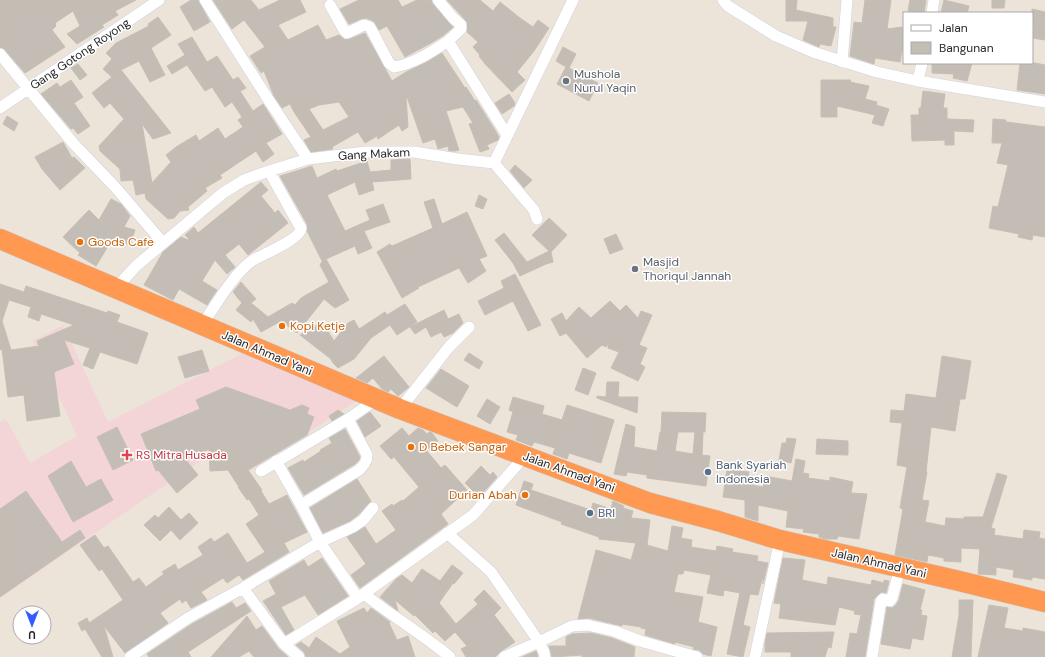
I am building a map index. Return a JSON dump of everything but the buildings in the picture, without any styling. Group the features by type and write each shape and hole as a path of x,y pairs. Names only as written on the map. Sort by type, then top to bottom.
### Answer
{"highway":[{"name":"Jalan Ahmad Yani","path":"0,239 400,409 650,503 718,521 780,540 1045,602"}],"street":[{"name":"Gang Gotong Royong","path":"0,108 160,0"},
{"path":"205,0 308,159"},
{"path":"331,2 344,30 347,33 364,25 370,27 389,64 394,67 401,66 426,55 448,41 461,29 461,26 438,0"},
{"path":"537,219 534,210 494,163 574,0"},
{"path":"723,0 728,6 776,36 812,52 842,62 918,82 1045,102"},
{"path":"842,62 847,0"},
{"path":"932,12 934,0"},
{"path":"448,41 507,135"},
{"path":"0,54 28,90 163,243"},
{"path":"918,82 922,64"},
{"name":"Gang Makam","path":"115,288 136,266 223,193 244,180 269,171 308,159 366,152 414,152 494,163"},
{"path":"202,325 237,275 251,262 290,241 299,234 301,228 269,171"},
{"path":"400,409 449,347 469,327"},
{"path":"261,470 348,419 377,399"},
{"path":"301,505 359,470 367,461 367,455 348,419"},
{"path":"284,644 361,596 473,515 525,456"},
{"path":"276,461 320,542 361,596 436,645 450,657"},
{"path":"135,656 188,618 243,588 320,542 353,527 363,520 373,508"},
{"path":"447,533 491,572 539,642 545,657"},
{"path":"755,657 780,540"},
{"path":"872,657 881,601 883,599 890,601 892,598 900,568"},
{"path":"243,588 284,644 299,657"},
{"path":"504,657 572,626 587,625 697,657"}],"shaded area":[{"name":"RS Mitra Husada","path":"63,325 108,422 247,351 358,400 245,474 221,447 0,598 0,422 6,419 30,463 77,436 33,341"}],"place":[{"name":"Mushola Nurul Yaqin","path":"566,81"},
{"name":"Goods Cafe","path":"80,242"},
{"name":"Masjid Thoriqul Jannah","path":"635,269"},
{"name":"Kopi Ketje","path":"282,326"},
{"name":"D Bebek Sangar","path":"411,447"},
{"name":"RS Mitra Husada","path":"127,455"},
{"name":"Bank Syariah Indonesia","path":"708,472"},
{"name":"Durian Abah","path":"525,495"},
{"name":"BRI","path":"590,513"}]}
